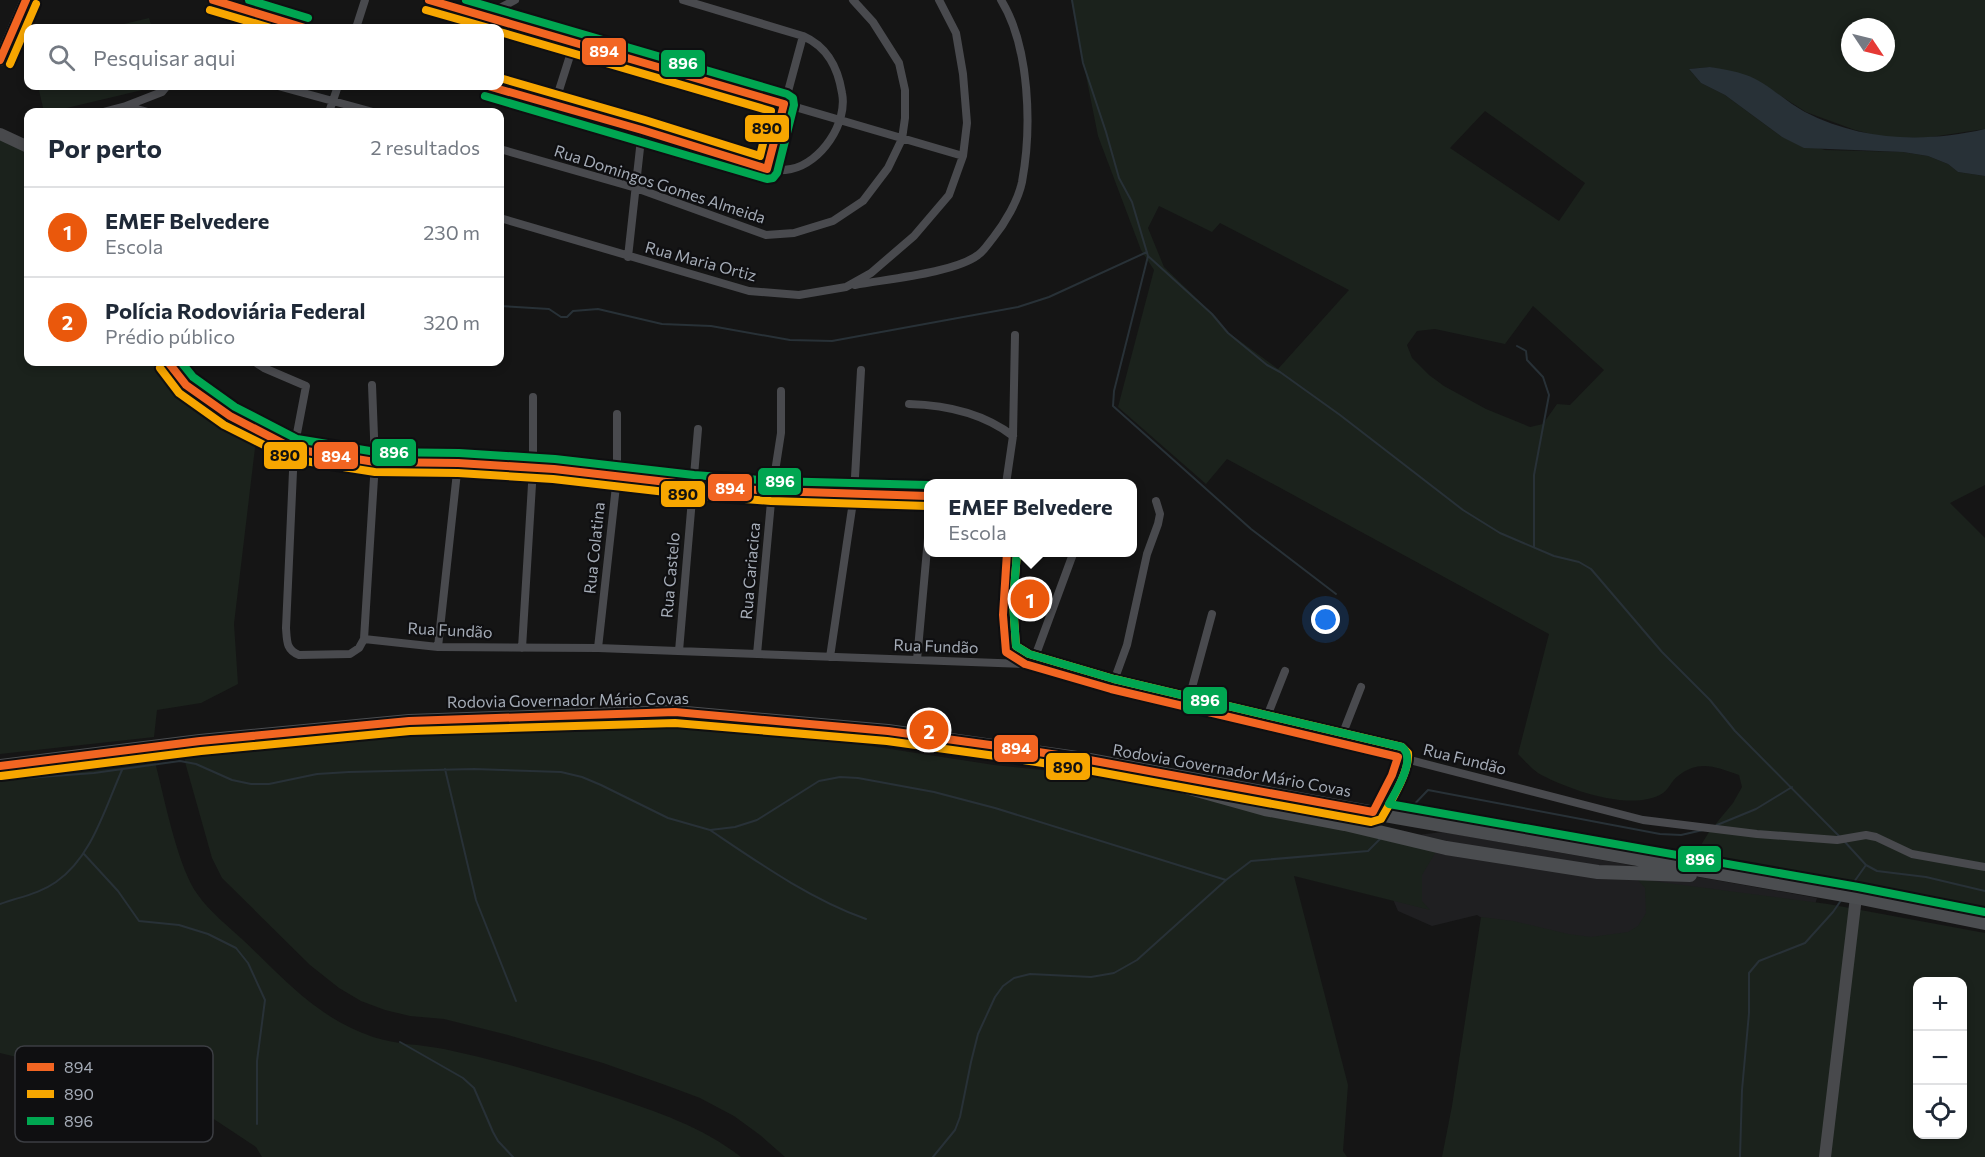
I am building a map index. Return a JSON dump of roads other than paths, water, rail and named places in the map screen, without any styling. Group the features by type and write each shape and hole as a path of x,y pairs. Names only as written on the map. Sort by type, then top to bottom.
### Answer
{"main road":[{"name":"Rodovia Governador Mário Covas","path":"0,766 200,741 409,721 675,712 888,731 1084,759 1442,825 1856,897 1985,923"},
{"path":"1084,759 1265,809 1446,848 1598,872 1734,876"},
{"path":"1345,825 1391,831 1442,825"}],"street":[{"path":"0,60 26,0"},
{"path":"213,0 292,24"},
{"path":"357,24 365,0"},
{"path":"429,0 963,156"},
{"path":"483,17 515,0"},
{"path":"501,90 642,130 767,170 791,169 814,159 840,120 843,98 839,73 826,51 803,36 683,0"},
{"name":"Rua Domingos Gomes Almeida","path":"504,150 636,188 766,235 794,234 833,221 863,201 888,168 902,139 905,118 905,90 899,63 873,21 853,0"},
{"name":"Rua Maria Ortiz","path":"504,219 749,291 799,295 846,287 871,273 914,236 949,195 963,156 967,123 963,74 956,33 939,0"},
{"path":"846,287 961,266 980,254 1004,225 1022,184 1028,133 1026,80 1011,16 1001,0"},
{"path":"767,170 803,36"},
{"path":"554,106 574,43"},
{"path":"118,108 164,90"},
{"path":"293,90 358,108"},
{"path":"330,108 337,90"},
{"path":"126,106 133,108"},
{"path":"628,257 642,130"},
{"path":"0,135 24,144"},
{"path":"1007,479 1013,436 1015,335"},
{"path":"171,366 186,385 230,416 294,449 375,462 458,463 533,468 772,491 854,495 924,495"},
{"path":"261,366 306,386 294,449 286,628 287,646 299,655 350,654 359,648 363,641 375,462 372,385"},
{"path":"830,657 854,495 861,370"},
{"name":"Rua Cariacica","path":"757,654 772,491 781,433 781,392"},
{"path":"522,648 533,468 533,397"},
{"path":"909,404 937,404 981,417 1013,436"},
{"name":"Rua Colatina","path":"598,648 617,477 617,414"},
{"name":"Rua Castelo","path":"679,651 698,429"},
{"path":"438,647 458,463"},
{"path":"1111,689 1127,645 1147,554 1158,524 1160,514 1156,501"},
{"path":"917,660 926,557"},
{"path":"1006,557 1002,634 1006,652 1028,665 1072,557"},
{"path":"1187,706 1212,614"},
{"name":"Rua Fundão","path":"363,641 438,647 598,648 1028,665 1111,689 1264,724 1643,820 1757,834 1838,840 1866,835 1876,837 1912,854 1985,867"},
{"path":"1264,724 1285,671"},
{"path":"1339,743 1361,687"},
{"path":"1373,812 1392,775 1398,757"},
{"path":"1825,1157 1856,897"}],"waterway":[{"path":"1072,0 1083,63 1119,178 1132,202 1148,256 1212,314 1228,333 1267,365 1340,415 1463,510 1500,533 1554,556 1579,562 1591,569 1662,652 1710,700 1735,731 1840,837"},
{"path":"504,306 549,309 561,317 567,317 573,311 598,309 662,324 711,326 790,340 832,341 1018,307 1049,297 1147,252"},
{"path":"1148,256 1114,391 1113,406 1251,529 1336,594"},
{"path":"1517,346 1526,351 1527,360 1543,377 1549,395 1534,475 1534,547"},
{"path":"0,780 94,773 180,761 196,764 232,780 251,784 269,784 317,774 349,772 474,769 561,772 601,785 668,818 710,830 735,827 757,820 819,781 840,777 858,778 934,792 995,808 1226,880"},
{"path":"445,769 476,900 516,1001"},
{"path":"0,904 43,890 68,872 88,846 96,831 122,770"},
{"path":"1717,825 1756,809 1792,787"},
{"path":"1406,813 1428,790 1660,834 1681,835 1703,830"},
{"path":"710,830 805,891 866,919"},
{"path":"933,1157 955,1130 960,1117 978,1034 995,997 1003,986 1014,978 1030,974 1091,977 1114,973 1137,960 1226,880 1251,861 1368,851 1381,838"},
{"path":"1844,841 1866,865 1877,871 1926,877 1985,891"},
{"path":"84,854 118,891 139,921 179,925 208,934 236,948 248,963 265,1000 257,1061 257,1124"},
{"path":"1849,889 1866,865"},
{"path":"1740,1157 1742,1090 1749,1013 1749,973 1759,961 1805,943 1842,899"},
{"path":"400,1042 463,1078 474,1088 498,1141 513,1157"}],"place":[{"name":"EMEF Belvedere","path":"1030,599"},
{"name":"Polícia Rodoviária Federal","path":"929,730"}]}
